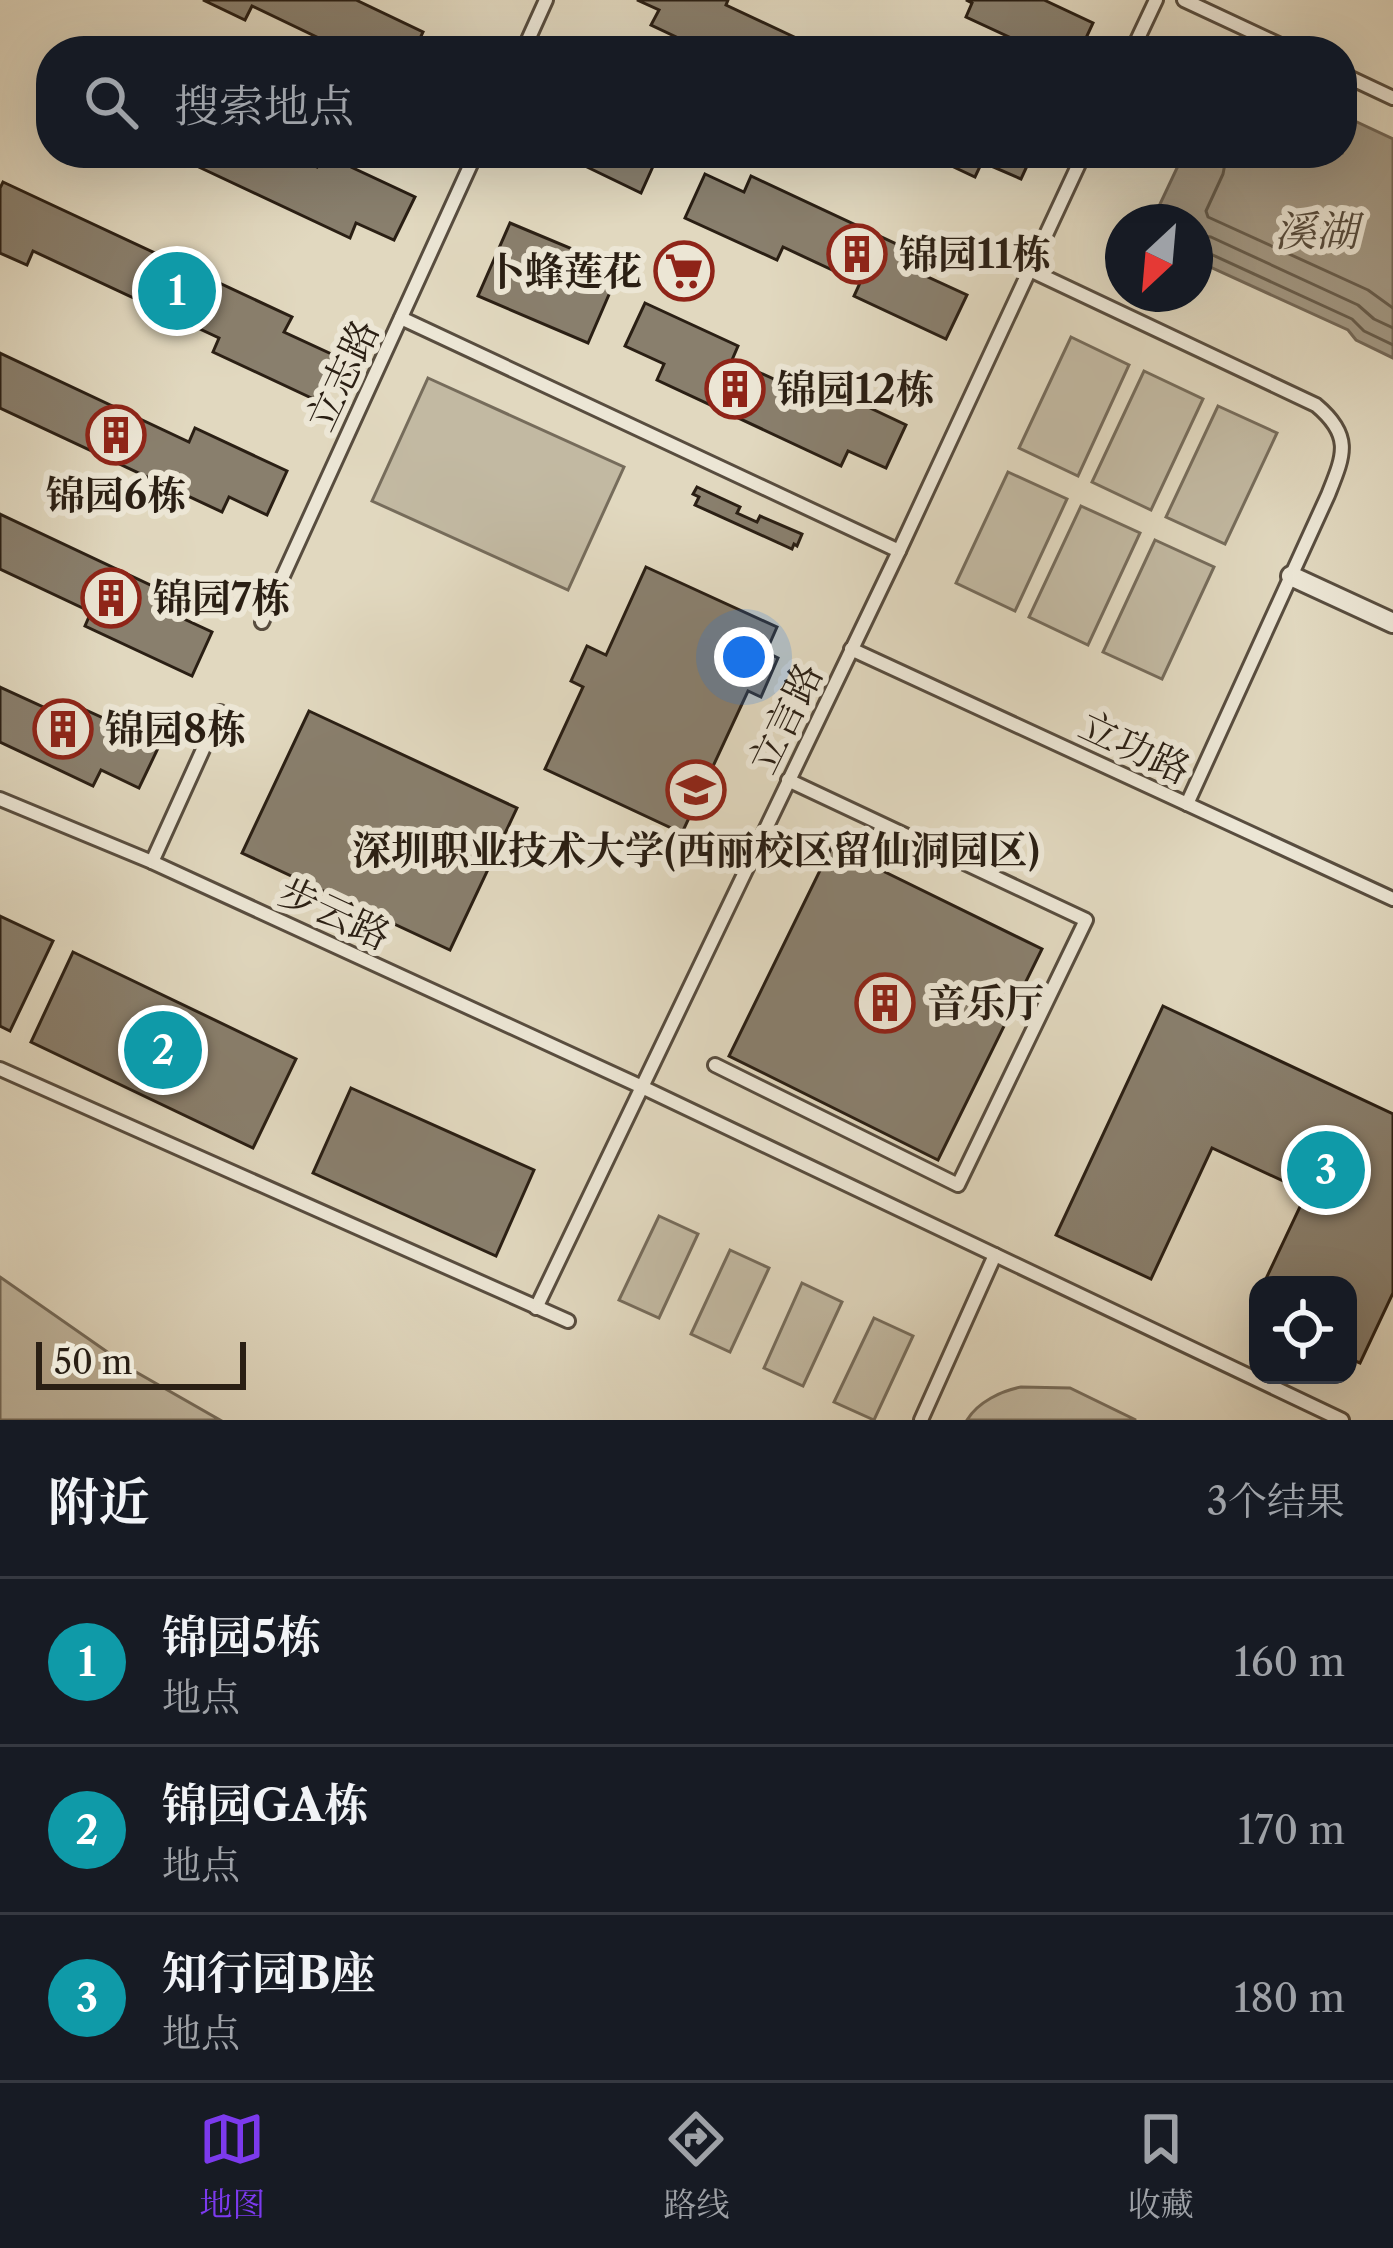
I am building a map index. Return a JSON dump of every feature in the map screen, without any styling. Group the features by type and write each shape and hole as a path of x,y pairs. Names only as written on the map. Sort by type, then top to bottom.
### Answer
{"street":[{"path":"1291,576 1393,623"}],"lane":[{"path":"530,36 546,0"},
{"path":"1139,36 1156,0"},
{"path":"1184,0 1261,36"},
{"path":"1357,81 1393,98"},
{"name":"立志路","path":"262,622 469,168"},
{"name":"立言路","path":"536,1308 1077,168"},
{"path":"1030,269 1316,405 1334,420 1344,442 1340,465 1187,804"},
{"path":"401,318 898,551"},
{"name":"立功路","path":"851,649 1393,899"},
{"path":"152,862 220,712"},
{"path":"715,1065 958,1185 1086,920 788,780"},
{"name":"步云路","path":"0,799 152,862 642,1087 1342,1420"},
{"path":"0,1069 568,1322"},
{"path":"921,1420 995,1255"}],"shaded area":[{"path":"1071,337 1129,365 1078,476 1019,448"},
{"path":"1144,371 1203,399 1151,510 1092,482"},
{"path":"428,378 624,467 568,590 372,501"},
{"path":"1218,406 1277,433 1225,544 1166,517"},
{"path":"1008,472 1067,499 1015,611 956,583"},
{"path":"1081,506 1140,533 1088,645 1029,617"},
{"path":"1155,540 1214,567 1162,679 1103,652"},
{"path":"659,1216 698,1234 659,1318 619,1300"},
{"path":"730,1250 769,1268 730,1352 691,1334"},
{"path":"0,1277 136,1372 220,1420 0,1420"},
{"path":"802,1283 842,1302 803,1386 764,1368"},
{"path":"874,1318 913,1336 874,1420 834,1402"},
{"path":"1021,1387 1070,1388 1136,1420 967,1420 991,1398"}],"water":[{"name":"溪湖","path":"1357,122 1393,139 1393,358 1356,340 1348,330 1213,268 1213,204 1160,204 1177,168 1357,168"}],"building":[{"path":"203,0 356,0 423,32 421,36 315,36 252,6 245,20"},
{"path":"637,0 728,0 726,5 792,36 674,36 651,25 659,10"},
{"path":"966,0 1044,0 1093,23 1087,36 1007,36 966,17 972,3"},
{"path":"201,168 353,168 415,197 394,240 356,223 350,238"},
{"path":"589,168 652,168 641,193"},
{"path":"956,168 979,168 975,177"},
{"path":"996,168 1026,168 1021,179"},
{"name":"锦园11栋","path":"705,174 744,192 751,176 935,262 928,277 967,295 946,339 854,296 860,283 783,247 777,260 685,218"},
{"path":"3,182 292,317 284,332 340,358 320,402 213,352 219,338 33,251 27,265 0,253"},
{"path":"510,223 620,269 588,343 478,296"},
{"name":"锦园12栋","path":"645,303 738,346 732,360 809,395 815,382 906,425 886,468 848,451 841,466 657,380 664,364 625,346"},
{"name":"锦园6栋","path":"0,353 189,442 195,428 287,471 267,515 229,497 222,512 0,408"},
{"path":"697,487 740,507 737,513 757,522 760,516 802,534 797,546 792,549 695,505"},
{"name":"锦园7栋","path":"0,514 163,591 156,606 212,632 192,676 85,626 91,612 0,569"},
{"path":"646,567 777,627 766,652 778,658 761,697 748,691 682,833 545,769 583,687 571,681 587,646 606,655"},
{"name":"锦园8栋","path":"0,687 61,715 68,702 160,744 139,788 101,770 93,786 0,742"},
{"path":"309,711 517,808 450,950 242,853"},
{"name":"音乐厅","path":"832,846 1042,949 938,1160 729,1056"},
{"path":"0,916 53,941 10,1031 0,1026"},
{"path":"73,952 296,1059 253,1148 31,1042"},
{"path":"1163,1006 1393,1114 1393,1293 1360,1363 1357,1276 1267,1276 1307,1192 1212,1148 1151,1279 1056,1235"},
{"path":"351,1088 534,1170 496,1256 313,1173"}],"place":[{"name":"锦园11栋","path":"857,254"},
{"name":"卜蜂莲花","path":"684,271"},
{"name":"锦园5栋","path":"177,291"},
{"name":"锦园12栋","path":"735,389"},
{"name":"锦园6栋","path":"116,435"},
{"name":"锦园7栋","path":"111,598"},
{"name":"锦园8栋","path":"63,729"},
{"name":"深圳职业技术大学(西丽校区留仙洞园区)","path":"696,790"},
{"name":"音乐厅","path":"885,1003"},
{"name":"锦园GA栋","path":"163,1050"},
{"name":"知行园B座","path":"1326,1170"}]}
